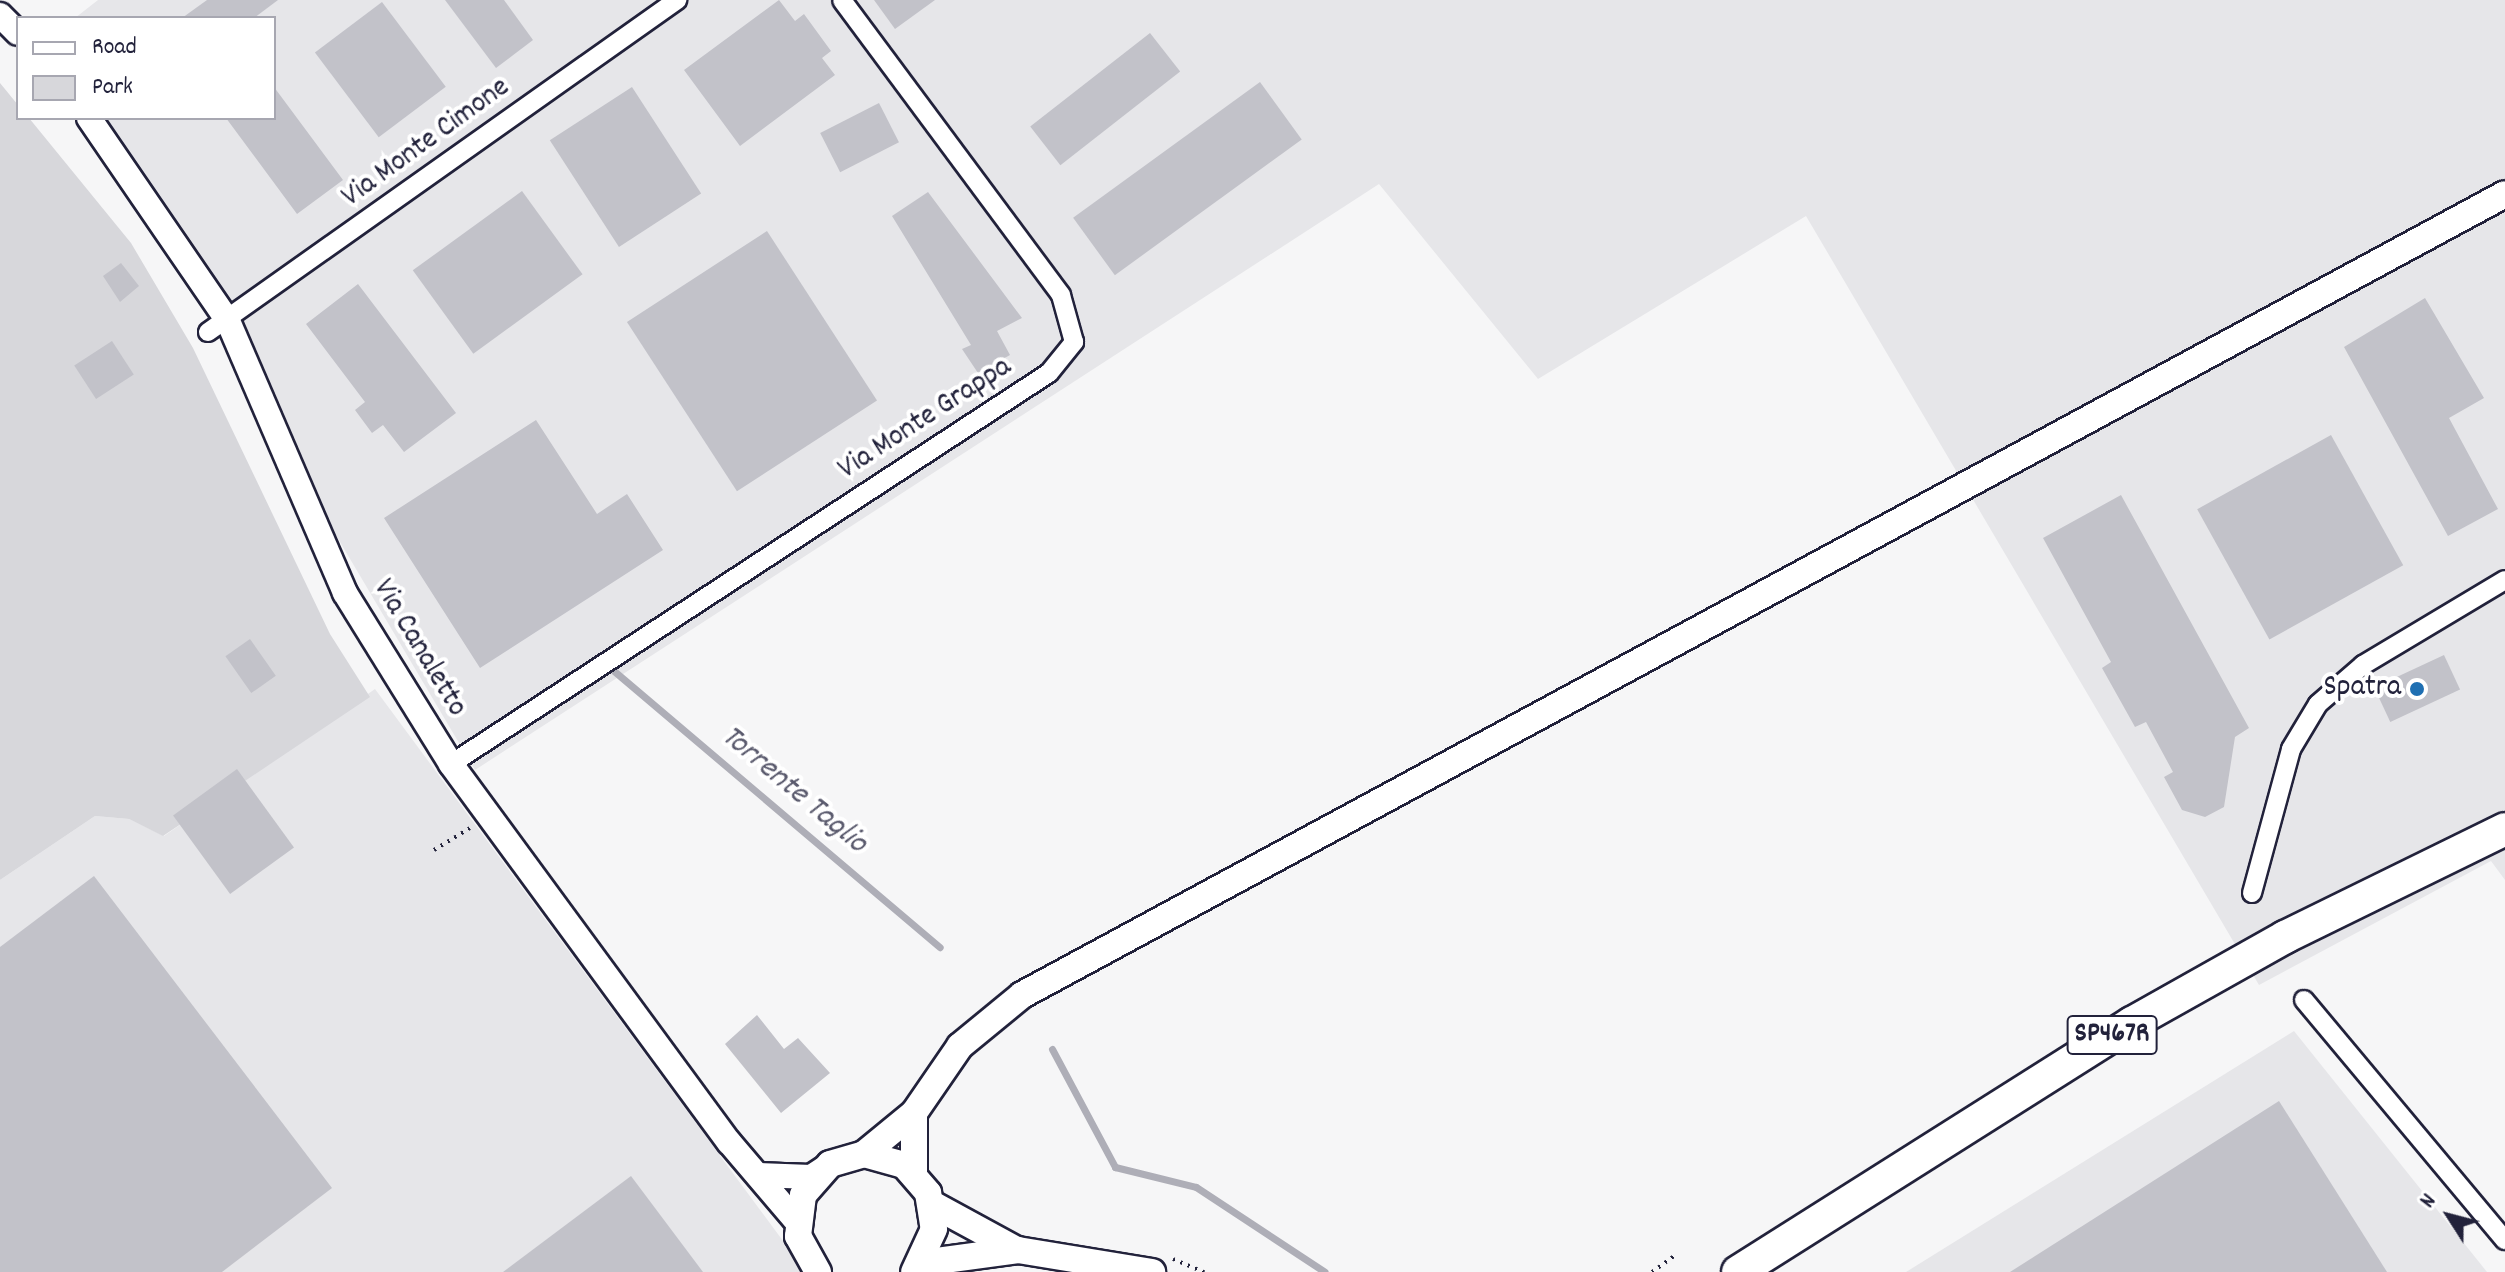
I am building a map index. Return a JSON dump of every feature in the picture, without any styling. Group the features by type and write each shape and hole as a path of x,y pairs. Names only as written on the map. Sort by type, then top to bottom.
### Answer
{"highway":[{"name":"SP467R","path":"1738,1272 2132,1023 2285,937 2505,829"}],"main road":[{"path":"818,1272 797,1222 803,1195 830,1164 864,1154 914,1113 960,1046 1022,995 2505,194"},
{"path":"914,1113 914,1174 932,1204 934,1229 918,1267"},
{"path":"864,1154 914,1174"},
{"path":"932,1204 1018,1250"},
{"path":"918,1267 1018,1250 1155,1263"}],"street":[{"name":"Via Monte Cimone","path":"218,326 677,0"},
{"name":"Via Monte Grappa","path":"451,764 1049,373 1074,342 1061,295 842,0"},
{"path":"0,15 16,31"},
{"name":"Via Canaletto","path":"90,120 218,326 345,593 451,764 758,1175 797,1222"},
{"path":"2252,893 2291,749 2318,704 2363,665 2505,580"},
{"path":"2304,1000 2505,1240"},
{"path":"758,1175 811,1177 830,1164"}],"path":[{"path":"434,850 489,816"},
{"path":"1652,1272 1677,1254"},
{"path":"1155,1263 1204,1272"}],"shaded area":[{"path":"98,0 2505,0 2505,880 2491,861 2259,985 1806,216 1538,379 1379,184 475,770 90,120 276,120 276,16 78,16"},
{"path":"375,689 806,1272 0,1272 0,880 95,816 129,819 164,836"},
{"path":"2294,1031 2487,1272 1906,1272"}],"green space":[{"path":"0,83 16,103 16,120 31,120 131,243 193,348 330,634 370,697 163,836 129,819 95,816 0,880"}],"building":[{"path":"207,0 278,0 257,16 185,16"},
{"path":"445,0 504,0 533,40 496,68"},
{"path":"779,0 795,21 804,14 831,51 822,58 835,75 740,146 684,70"},
{"path":"874,0 935,0 895,29"},
{"path":"382,2 446,87 379,137 315,53"},
{"path":"1150,33 1180,72 1060,165 1030,127"},
{"path":"1260,82 1302,139 1115,275 1073,218"},
{"path":"632,87 701,194 619,247 550,140"},
{"path":"276,90 343,180 297,214 227,120 276,120"},
{"path":"879,103 899,142 840,172 820,133"},
{"path":"522,191 583,274 473,354 413,270"},
{"path":"928,192 1022,318 997,331 1010,355 978,373 962,349 971,345 892,216"},
{"path":"767,231 877,400 737,491 627,322"},
{"path":"121,263 139,286 120,302 103,276"},
{"path":"358,284 456,413 404,452 383,425 372,433 355,410 365,402 306,324"},
{"path":"2425,298 2484,398 2449,418 2498,509 2448,536 2344,347"},
{"path":"112,341 134,375 96,399 74,366"},
{"path":"536,420 597,514 627,494 663,550 480,668 384,518"},
{"path":"2331,435 2403,565 2269,639 2197,509"},
{"path":"2121,495 2249,728 2235,737 2224,807 2205,817 2182,810 2164,777 2173,772 2146,722 2135,727 2102,668 2111,662 2043,538"},
{"path":"250,639 276,676 251,693 225,656"},
{"name":"Spatra","path":"2444,655 2460,689 2390,722 2374,688"},
{"path":"237,769 294,847 230,894 173,815"},
{"path":"94,876 332,1188 222,1272 0,1272 0,947"},
{"path":"757,1015 784,1049 798,1038 830,1073 781,1113 725,1044"},
{"path":"2279,1101 2387,1272 2010,1272"},
{"path":"631,1176 703,1272 503,1272"}],"waterway":[{"name":"Torrente Taglio","path":"614,671 940,947"},
{"name":"Torrente Taglio","path":"1052,1049 1115,1167 1196,1187 1325,1272"}],"place":[{"name":"Spatra","path":"2417,689"}]}
